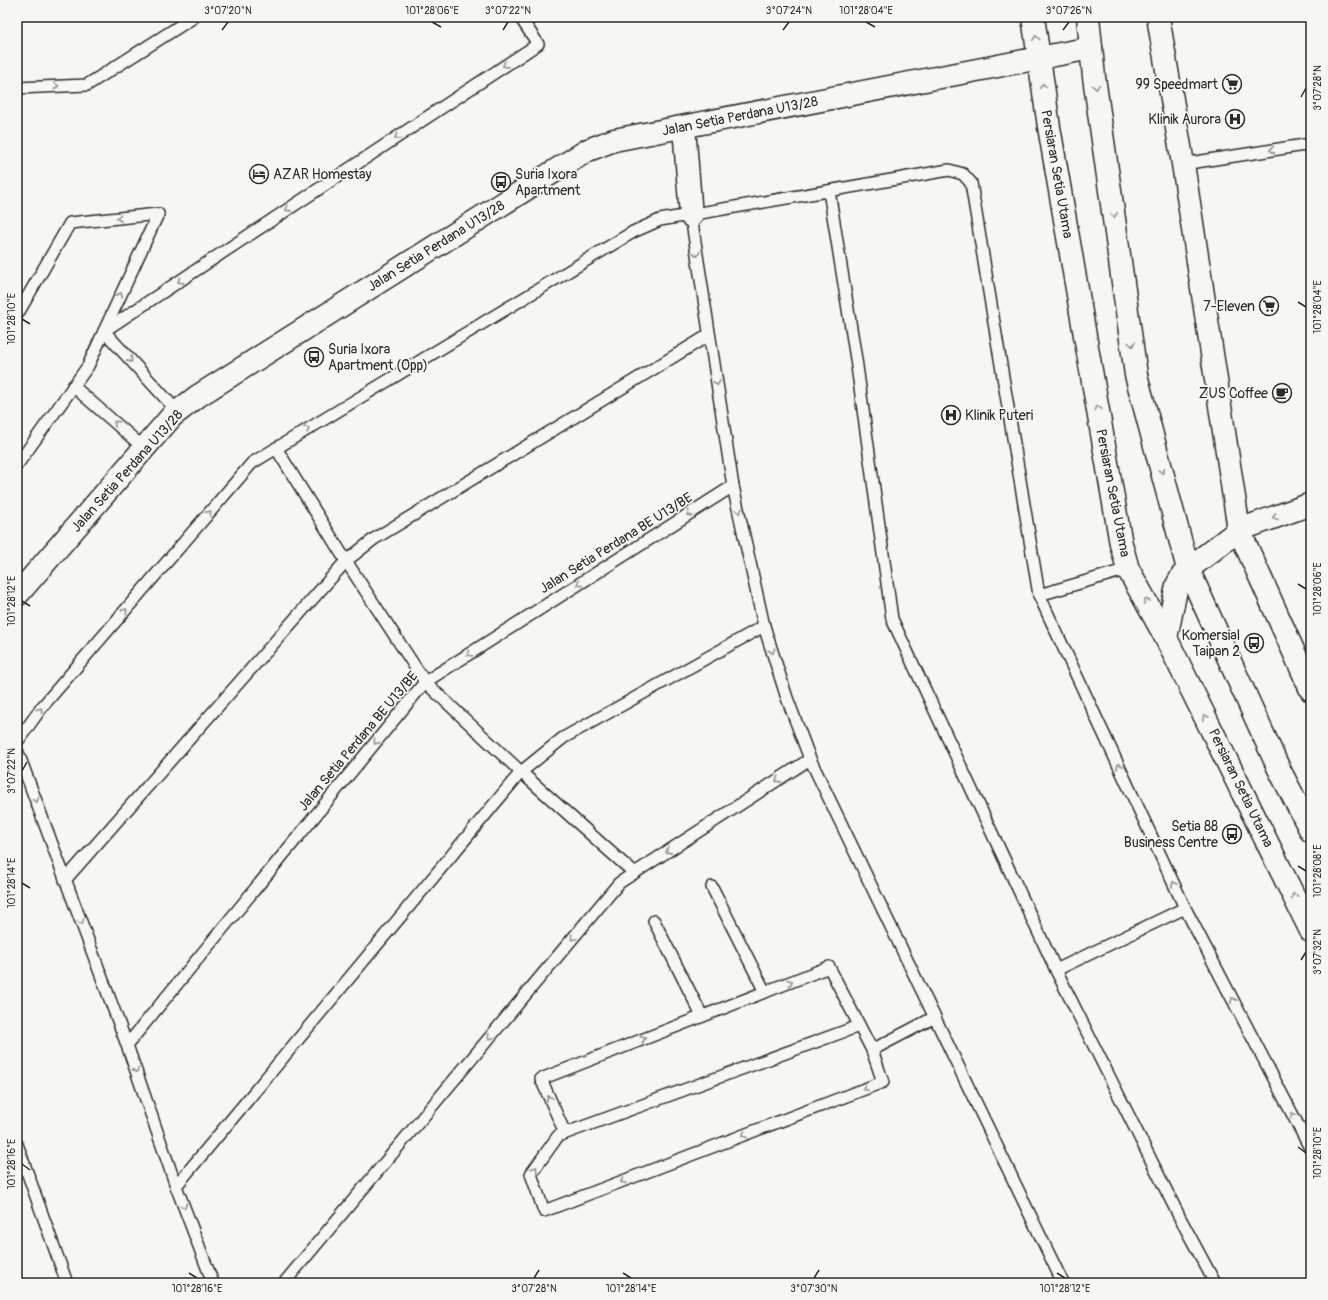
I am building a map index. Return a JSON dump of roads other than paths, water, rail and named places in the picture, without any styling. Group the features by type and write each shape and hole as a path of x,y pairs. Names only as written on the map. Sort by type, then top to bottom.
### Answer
{"street":[{"name":"Persiaran Setia Utama","path":"1033,17 1049,127 1120,536 1128,568 1166,638 1311,931"},
{"path":"1088,17 1136,375 1188,569 1280,769 1311,831"},
{"path":"1158,17 1239,530 1311,690"},
{"name":"Jalan Setia Perdana U13/28","path":"17,595 172,416 198,396 588,150 614,140 1091,48"},
{"path":"684,127 691,216"},
{"path":"1166,638 1177,585 1188,569 1239,530 1311,504"}],"lane":[{"path":"17,88 87,85 194,17"},
{"path":"104,331 538,44 520,17"},
{"path":"1182,164 1311,144"},
{"path":"17,742 42,707 252,463 633,232 660,220 691,216 949,170 963,174 971,183 1039,595 1186,908 1311,1150"},
{"path":"829,191 857,366 892,619 1056,970 1179,1216 1215,1283"},
{"path":"17,314 70,223 158,214 88,366 17,465"},
{"path":"691,216 733,486 764,626 787,698 810,759 1063,1283"},
{"path":"104,331 178,412"},
{"path":"66,880 346,561 374,539 709,335"},
{"path":"73,386 145,449"},
{"path":"276,448 346,561 425,682 521,772 634,873"},
{"name":"Jalan Setia Perdana BE U13/BE","path":"127,1045 425,682 733,486"},
{"path":"1039,595 1128,568"},
{"path":"176,1186 521,772 563,738 764,626"},
{"path":"17,750 127,1045 176,1186 213,1283"},
{"path":"284,1283 619,883 810,759"},
{"path":"712,887 765,992"},
{"path":"1056,970 1186,908"},
{"path":"654,921 702,1016"},
{"path":"565,1133 541,1079 829,968 872,1050 883,1082 544,1211 531,1174 558,1136 859,1026"},
{"path":"872,1050 935,1017"},
{"path":"17,1144 67,1283"}],"place":[{"name":"99 Speedmart","path":"1232,84"},
{"name":"Klinik Aurora","path":"1235,119"},
{"name":"AZAR Homestay","path":"259,174"},
{"name":"Suria Ixora Apartment","path":"501,182"},
{"name":"7-Eleven","path":"1269,306"},
{"name":"Suria Ixora Apartment (Opp)","path":"314,357"},
{"name":"ZUS Coffee","path":"1282,393"},
{"name":"Klinik Puteri","path":"951,415"},
{"name":"Komersial Taipan 2","path":"1254,643"},
{"name":"Setia 88 Business Centre","path":"1232,834"}]}
